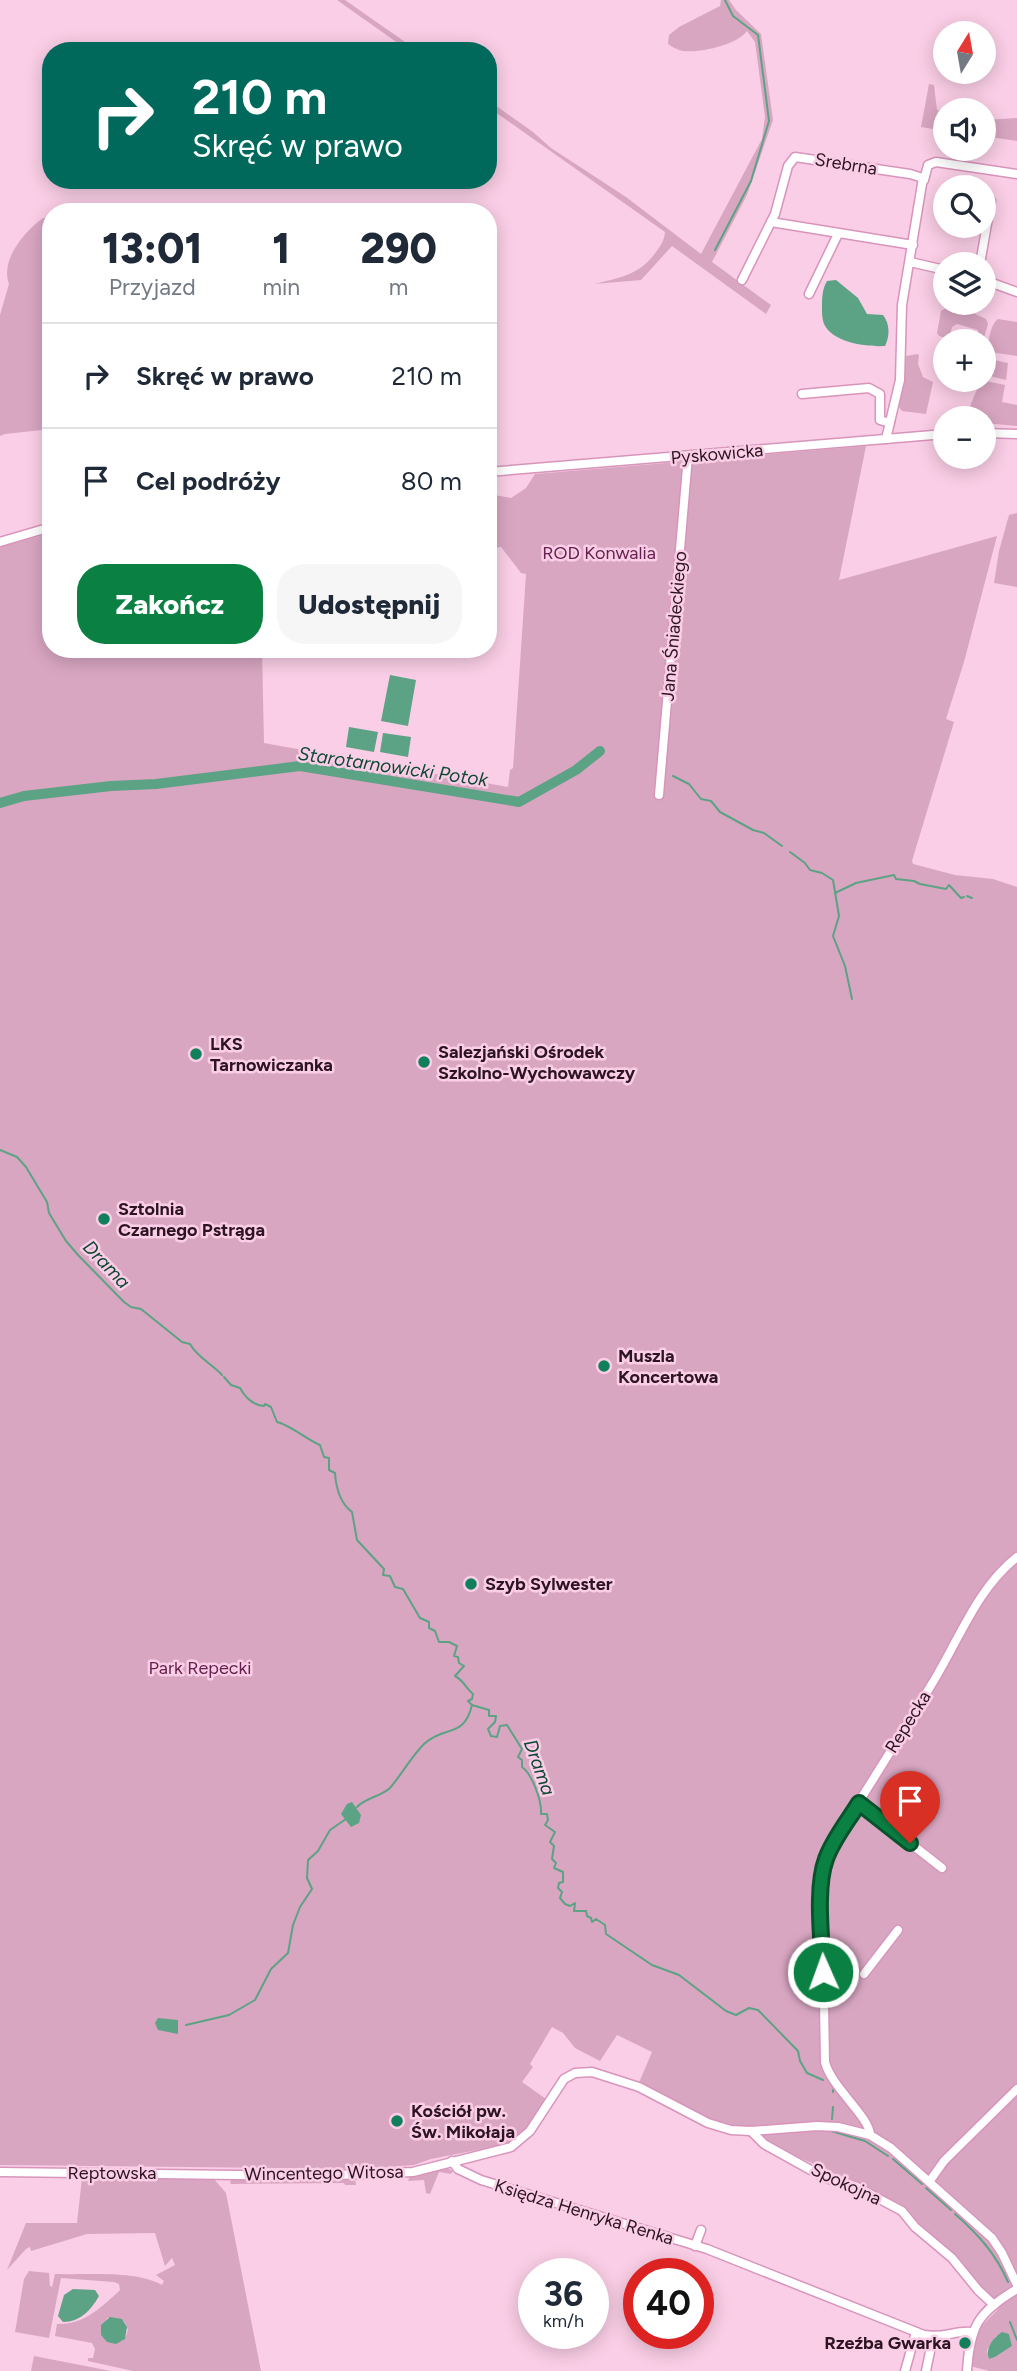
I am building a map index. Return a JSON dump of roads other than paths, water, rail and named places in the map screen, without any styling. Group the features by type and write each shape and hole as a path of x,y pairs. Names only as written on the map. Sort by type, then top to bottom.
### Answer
{"street":[{"name":"Srebrna","path":"742,281 771,222 788,166 795,157 910,174 924,180"},
{"path":"886,439 900,380 901,319 928,165 936,162 1017,174"},
{"path":"771,222 913,245"},
{"path":"809,294 838,233"},
{"path":"910,262 933,267"},
{"path":"996,284 1017,292"},
{"path":"802,394 869,388 880,394 880,420 890,423"},
{"path":"996,433 1017,434"},
{"name":"Pyskowicka","path":"497,471 933,436"},
{"name":"Jana Śniadeckiego","path":"659,795 688,456"},
{"path":"0,542 42,530"},
{"name":"Repecka","path":"870,2135 868,2124 828,2073 824,2052 822,1876 829,1852 937,1675 977,1603 997,1576 1017,1557"},
{"path":"859,1803 943,1868"},
{"path":"864,1974 898,1930"},
{"name":"Wincentego Witosa","path":"225,2174 398,2174 500,2151 519,2142 530,2131 564,2080 581,2071 592,2071 616,2078 668,2101 708,2123 738,2131 828,2127 856,2130 870,2135 891,2148 992,2238 1015,2273 1017,2287"},
{"path":"929,2182 944,2161 1017,2089"},
{"name":"Spokojna","path":"751,2131 764,2144 825,2178 855,2186 902,2211 915,2227 966,2272 978,2290 994,2305"},
{"name":"Księdza Henryka Renka","path":"452,2161 463,2172 481,2180 695,2246 916,2332 933,2337 972,2332"},
{"name":"Reptowska","path":"0,2172 225,2174"},
{"path":"695,2246 701,2230"},
{"path":"967,2371 972,2332 979,2319 1017,2287"},
{"path":"905,2371 916,2332"},
{"path":"926,2371 933,2337"}],"waterway":[{"path":"715,250 751,181 769,121 758,35 733,16 725,0"},
{"name":"Starotarnowicki Potok","path":"0,803 24,796 156,784 300,766 519,802 576,770 600,751"},
{"path":"362,776 372,768"},
{"path":"673,776 689,784 701,799 711,801 720,812 764,833 782,846"},
{"path":"790,852 810,870 833,880 839,916 833,936 845,966 852,999"},
{"path":"835,893 856,883 894,875 896,879 946,889 949,885 961,898 964,897"},
{"path":"967,896 972,898"},
{"name":"Drama","path":"0,1150 17,1157 26,1167 66,1241 124,1302 141,1309 182,1342 190,1344 222,1375"},
{"name":"Drama","path":"224,1377 231,1385 240,1388 252,1402 271,1407 277,1422 320,1445 324,1457 329,1458 329,1470 335,1473 342,1500 352,1512 357,1540 384,1569 383,1575 390,1576 395,1587 403,1589 420,1618 429,1622 429,1628 435,1631 439,1642 449,1642 457,1646 454,1656 458,1657 459,1663 464,1666 455,1676 473,1694 468,1701 472,1705 489,1710 489,1716 496,1716 495,1722 488,1729 491,1736 497,1737 500,1726 507,1725 522,1749 518,1757 536,1788 541,1814 547,1814 545,1825 555,1832 550,1842 554,1846 552,1859 556,1863 554,1868 563,1872 563,1882 559,1883 558,1888 562,1892 560,1898 565,1904 570,1906 575,1903 574,1911 586,1911 592,1922 596,1919 605,1925 606,1934 652,1965 679,1975 726,2011 736,2015 749,2008 758,2010 798,2051 807,2073 823,2080"},
{"path":"357,1807 390,1788 415,1754 431,1738 464,1723 472,1705"},
{"path":"186,2025 229,2015 255,2000 271,1969 288,1953 293,1925 300,1907 312,1889 307,1878 308,1860 318,1851 330,1830 346,1819"},
{"name":"Drama","path":"832,2119 833,2107"},
{"name":"Drama","path":"831,2131 865,2141 888,2156"},
{"name":"Drama","path":"893,2159 922,2184"},
{"name":"Drama","path":"926,2188 951,2210"},
{"name":"Drama","path":"955,2214 986,2245 1008,2282"},
{"name":"Drama","path":"1010,2322 1017,2340"}],"place":[{"name":"LKS Tarnowiczanka","path":"196,1054"},
{"name":"Salezjański Ośrodek Szkolno-Wychowawczy","path":"424,1062"},
{"name":"Sztolnia Czarnego Pstrąga","path":"104,1219"},
{"name":"Muszla Koncertowa","path":"604,1366"},
{"name":"Szyb Sylwester","path":"471,1584"},
{"name":"Kościół pw. Św. Mikołaja","path":"397,2121"},
{"name":"Rzeźba Gwarka","path":"965,2343"}],"park label":[{"name":"ROD Konwalia","path":"599,553"},
{"name":"Park Repecki","path":"200,1668"}]}
